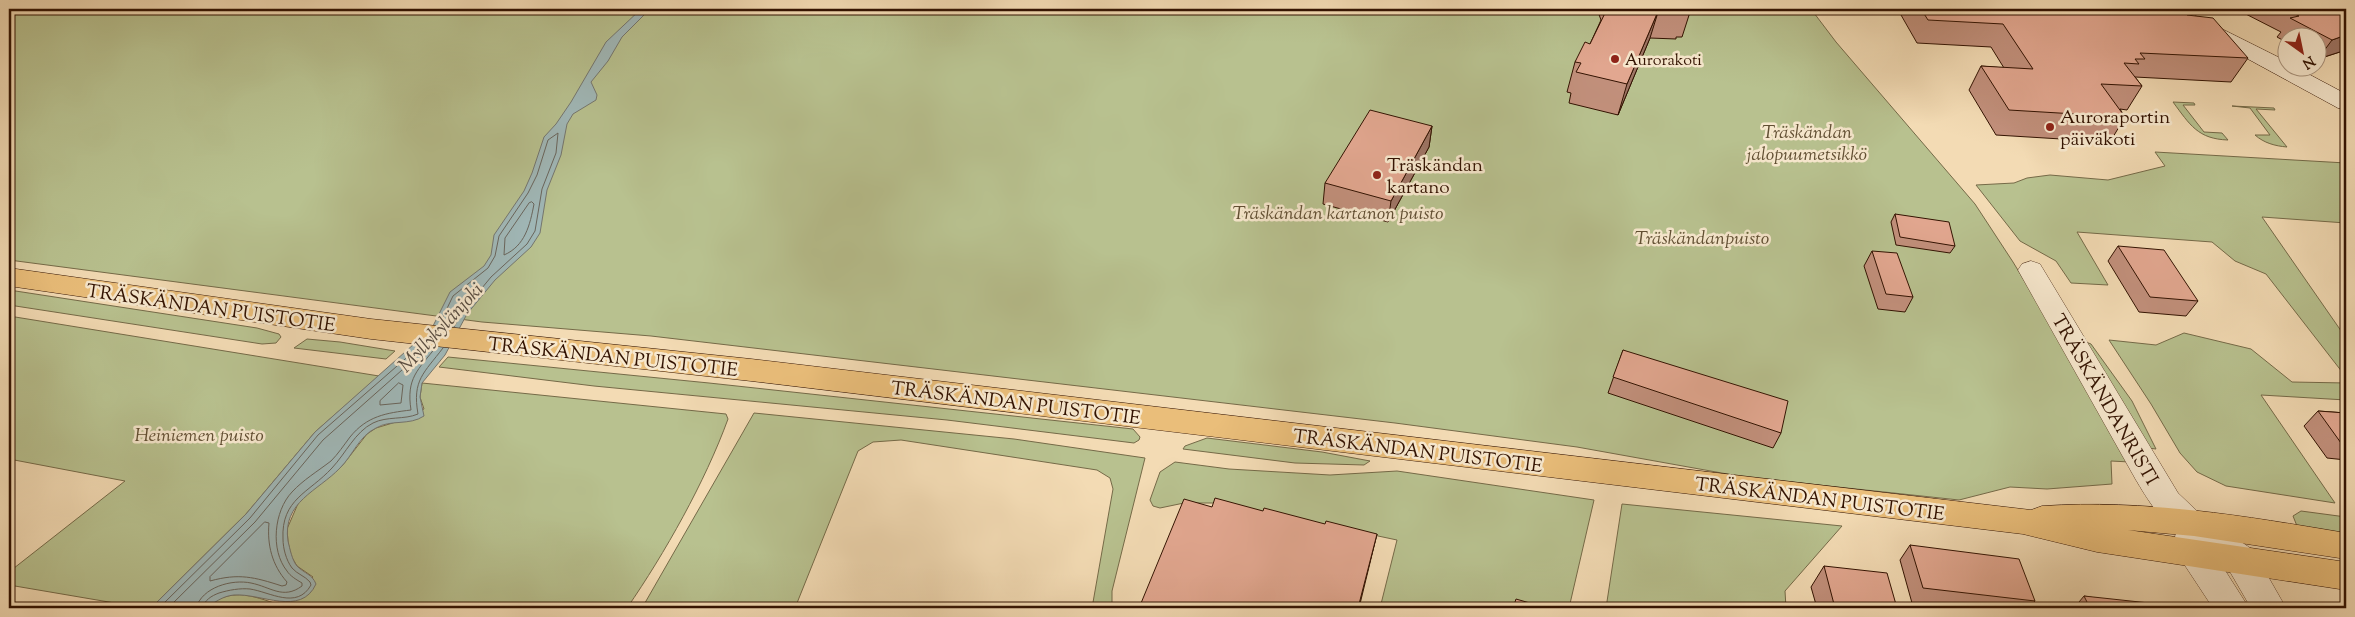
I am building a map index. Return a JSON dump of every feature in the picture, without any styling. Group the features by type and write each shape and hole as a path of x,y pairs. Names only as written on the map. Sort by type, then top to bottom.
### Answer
{"main road":[{"name":"TRÄSKÄNDAN PUISTOTIE","path":"9,277 370,329 761,372 2023,521 2097,539 2346,576"},
{"name":"TRÄSKÄNDAN PUISTOTIE","path":"2023,521 2084,515 2188,522 2346,546"}],"street":[{"path":"2166,9 2221,35 2322,88 2345,103"},
{"name":"TRÄSKÄNDANRISTI","path":"2031,270 2167,502 2188,522 2241,560"},
{"path":"2188,522 2196,554 2232,608"},
{"path":"2241,560 2269,608"}],"green space":[{"name":"Träskändan kartanon puisto","path":"9,9 1811,9 1836,42 1975,204 2013,262 2078,369 2130,462 2111,461 2112,484 2047,489 2010,487 1959,500 1744,477 1577,447 1395,423 651,336 482,322 9,260"},
{"path":"2173,102 2194,103 2195,105 2183,105 2204,132 2222,133 2228,140 2202,134 2190,124"},
{"path":"2232,106 2274,108 2275,110 2256,109 2287,147 2270,144 2258,138 2255,135 2270,135 2250,108"},
{"path":"2155,152 2346,163 2346,223 2262,217 2346,338 2346,377 2266,274 2235,261 2212,242 2077,232 2108,285 2071,283 2056,261 2020,241 1976,185 2014,183 2027,178 2050,175 2108,180 2165,166"},
{"path":"9,290 257,328 279,334 281,337 276,343 262,344 9,305"},
{"name":"Heiniemen puisto","path":"9,316 379,376 315,432 246,514 151,608 144,608 9,585 9,572 125,481 9,459"},
{"path":"2184,333 2251,349 2292,382 2346,383 2346,400 2261,395 2335,503 2226,486 2197,472 2180,453 2151,404 2109,340 2156,345"},
{"path":"307,339 395,351 386,359 294,348"},
{"path":"2086,342 2091,344 2132,401 2156,449 2148,448"},
{"path":"448,357 1133,429 1140,437 1134,443 947,420 594,386 439,367"},
{"path":"422,383 726,414 728,419 696,492 656,564 627,608 204,608 214,601 232,595 250,596 280,605 313,577 297,566 291,556 288,542 287,529 300,499 342,466 367,434 376,428 396,422 424,409 420,397"},
{"path":"754,413 1014,439 1145,458 1112,591 1112,608 1092,608 1113,489 1110,478 1097,470 901,440 873,442 858,451 795,608 642,608"},
{"path":"1207,438 1322,452 1370,461 1364,465 1295,463 1183,449 1185,446"},
{"path":"1175,462 1229,469 1330,475 1397,471 1594,500 1569,608 1380,608 1397,540 1222,503 1184,503 1160,508 1153,506 1150,500 1160,472"},
{"path":"1622,504 1842,526 1785,591 1786,608 1606,608"},
{"path":"2301,511 2346,517 2346,534 2297,526 2293,516"}],"water":[{"name":"Myllykylänjoki","path":"641,9 650,9 622,37 608,61 591,82 597,95 596,100 573,114 567,124 561,155 547,190 540,233 531,247 495,280 467,314 445,355 422,383 420,397 424,416 412,421 382,425 370,431 345,463 304,499 290,516 288,541 292,558 297,566 310,576 316,584 309,594 301,599 291,601 234,595 222,598 202,608 151,608 246,514 315,432 432,328 450,292 484,266 491,255 494,235 524,191 544,137 556,124 571,102 606,42"}],"building":[{"path":"1607,9 1659,9 1627,84 1576,72 1581,63 1575,62 1585,42 1590,44"},
{"path":"1921,9 2182,9 2187,15 2213,18 2248,58 2140,53 2145,59 2135,59 2139,64 2124,63 2142,86 2101,84 2125,117 2009,110 1981,66 2033,69 2003,24 1928,20"},
{"path":"2285,9 2346,9 2346,35 2332,40 2328,38 2328,28 2309,28 2290,18 2299,16"},
{"name":"Träskändan kartano","path":"1370,110 1432,126 1391,201 1325,183"},
{"path":"1895,214 1949,222 1955,246 1900,237"},
{"path":"2118,246 2164,250 2198,301 2150,297"},
{"path":"1872,251 1897,253 1913,297 1886,294"},
{"path":"1623,350 1788,401 1781,433 1613,377"},
{"path":"2318,411 2346,413 2346,444 2341,443"},
{"path":"1215,498 1263,511 1264,508 1325,524 1326,521 1377,534 1358,608 1139,608 1184,499 1212,507"},
{"path":"1910,545 2019,559 2035,601 1923,588"},
{"path":"1824,566 1887,573 1897,608 1835,608"},
{"path":"2084,596 2149,603 2152,608 2090,608"},
{"path":"1516,599 1547,608 1513,608"}],"place":[{"name":"Aurorakoti","path":"1615,59"},
{"name":"Auroraportin päiväkoti","path":"2050,127"},
{"name":"Träskändan kartano","path":"1377,175"}],"park label":[{"name":"Träskändan jalopuumetsikkö","path":"1807,142"},
{"name":"Träskändanpuisto","path":"1702,237"}]}
